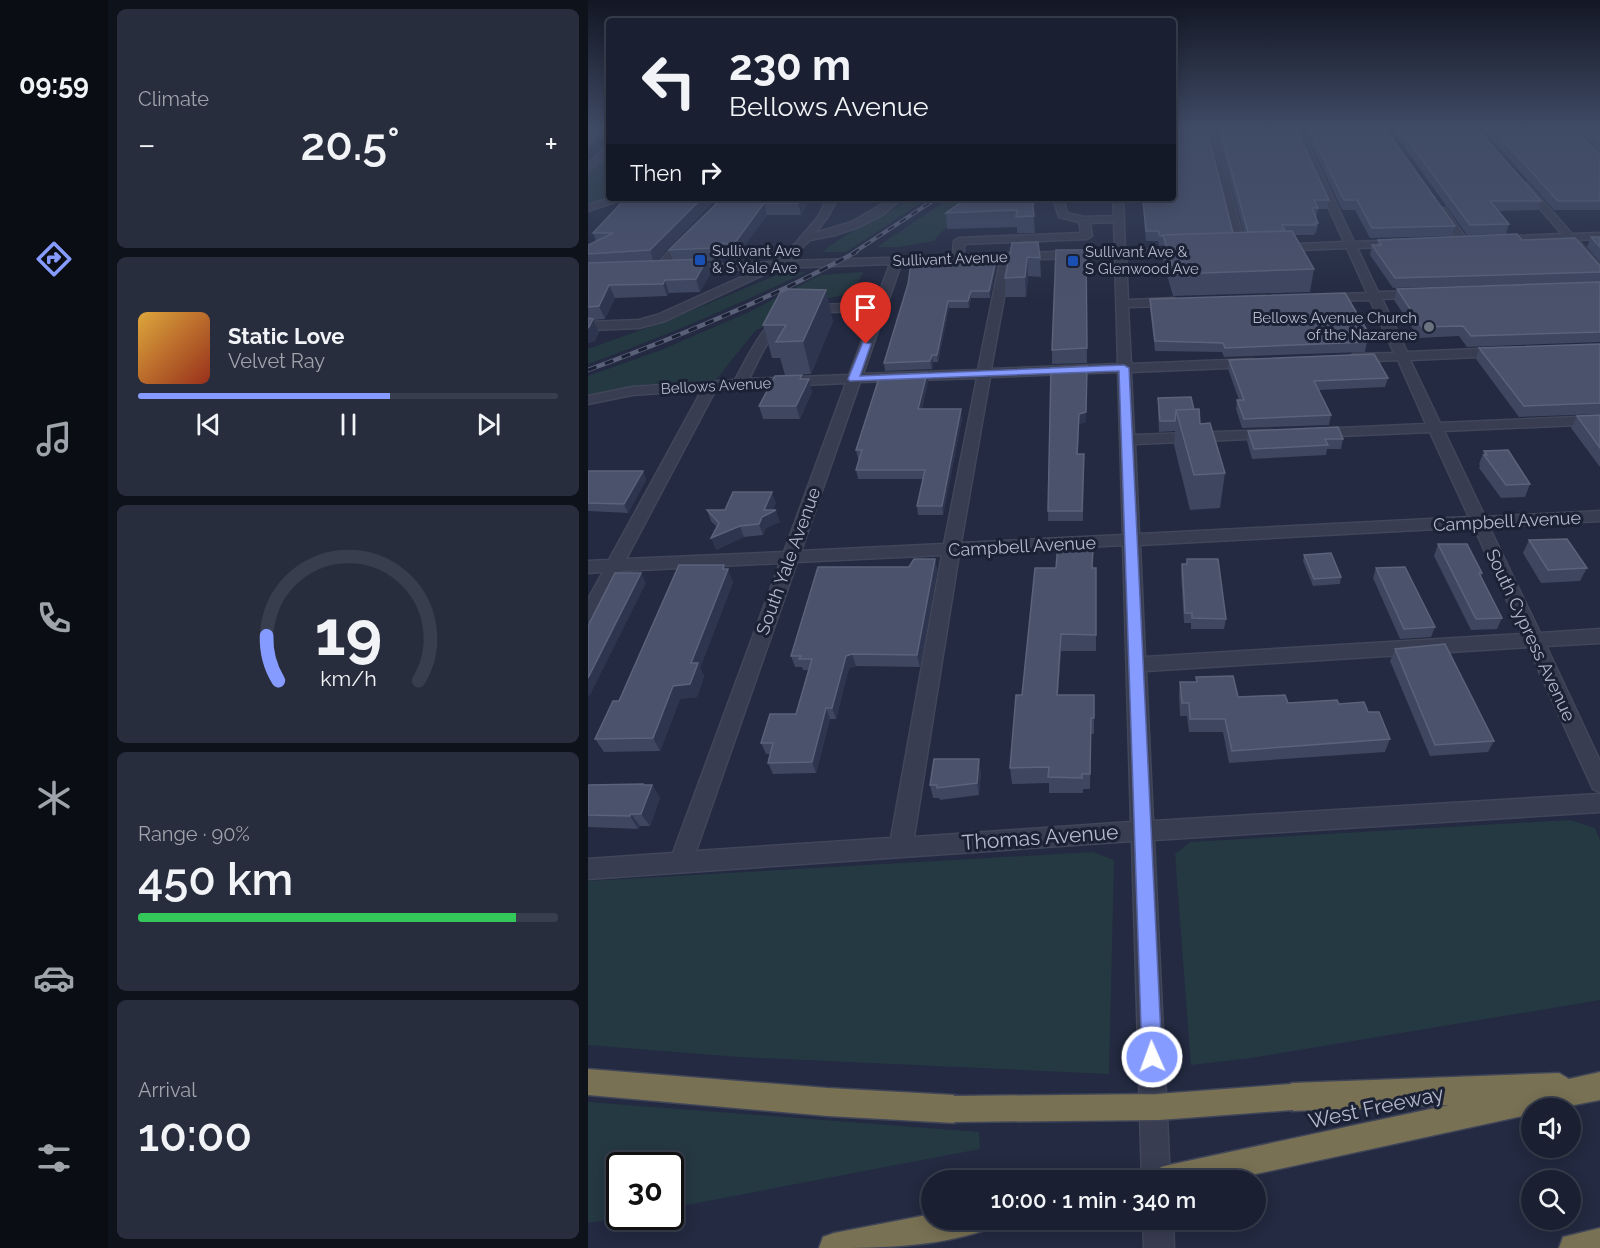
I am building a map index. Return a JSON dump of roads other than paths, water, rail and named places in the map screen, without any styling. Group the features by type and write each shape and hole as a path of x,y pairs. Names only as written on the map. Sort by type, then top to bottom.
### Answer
{"highway":[{"path":"588,1082 828,1102 954,1109 1158,1107 1293,1097 1600,1086"},
{"name":"West Freeway","path":"1214,1170 1600,1086"},
{"path":"834,1248 925,1230"},
{"path":"1574,1248 1600,1244"}],"street":[{"path":"1227,185 1247,249 1407,243"},
{"name":"South Cypress Avenue","path":"1323,185 1600,783"},
{"path":"1524,185 1600,272"},
{"path":"588,208 611,201"},
{"path":"588,326 639,324 661,318 778,264 807,237 831,201"},
{"path":"807,237 829,235 870,217 894,201"},
{"path":"1059,201 1064,215 1084,220 1119,219"},
{"path":"1118,201 1130,541 1138,664 1156,1170"},
{"path":"1437,203 1457,241 1475,241"},
{"path":"958,258 959,241 1087,236 1084,220"},
{"name":"Sullivant Avenue","path":"697,229 652,269 1197,250"},
{"path":"1487,240 1600,236"},
{"path":"901,847 951,550 1006,257"},
{"name":"South Yale Avenue","path":"681,862 897,261"},
{"path":"1313,298 1433,294"},
{"path":"1122,304 1182,302"},
{"path":"739,384 774,326 786,319 826,309 879,309"},
{"path":"1344,359 1518,351"},
{"name":"Bellows Avenue","path":"588,400 632,391 739,384 1263,362"},
{"path":"588,615 711,386"},
{"path":"1305,433 1600,420"},
{"path":"1127,440 1281,434"},
{"name":"Campbell Avenue","path":"588,567 1600,516"},
{"path":"1138,664 1600,636"},
{"name":"Thomas Avenue","path":"588,869 1143,831 1600,803"},
{"path":"1158,1230 1159,1248"}],"railway":[{"path":"853,253 932,201"},
{"path":"588,370 724,316 856,252"}],"place":[{"name":"Sullivant Ave & S Yale Ave","path":"700,260"},
{"name":"Sullivant Ave & S Glenwood Ave","path":"1073,261"},
{"name":"Bellows Avenue Church of the Nazarene","path":"1429,327"}]}
